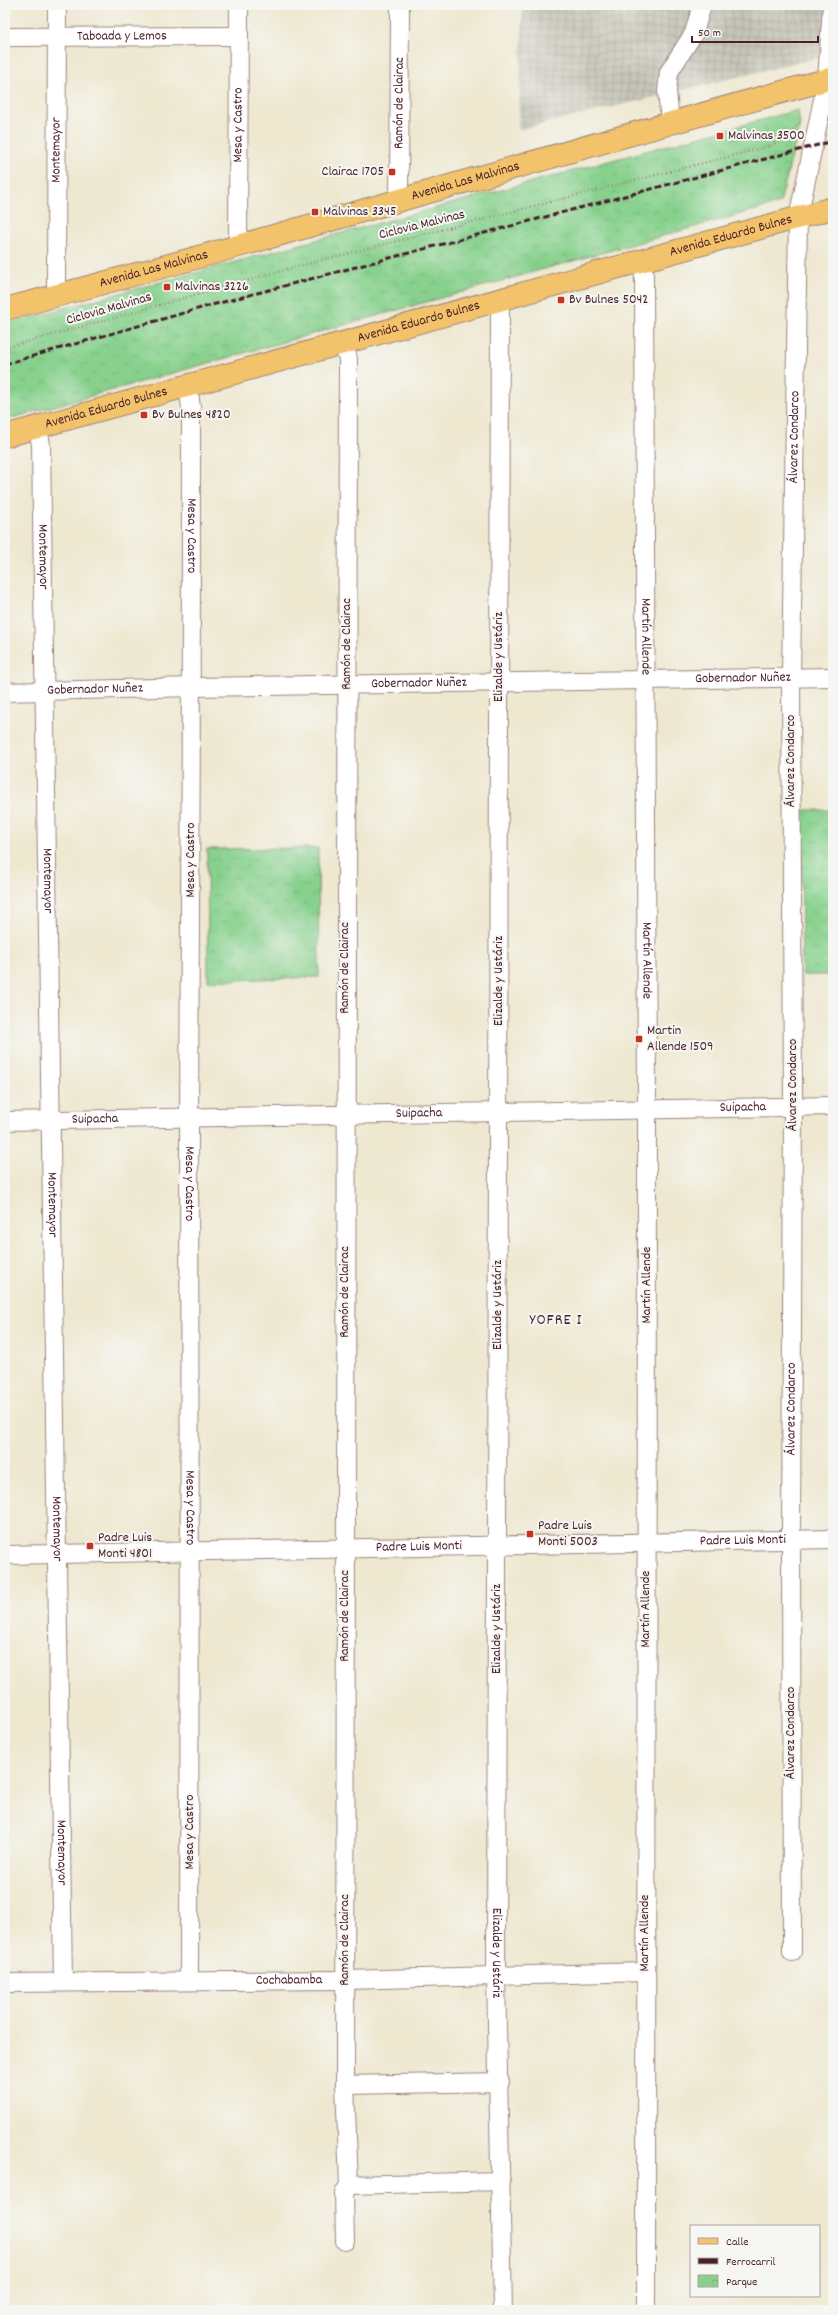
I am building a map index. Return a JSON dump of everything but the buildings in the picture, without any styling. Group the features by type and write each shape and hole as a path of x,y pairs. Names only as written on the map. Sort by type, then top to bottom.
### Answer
{"main road":[{"name":"Avenida Las Malvinas","path":"5,308 238,246 400,201 670,122 830,79"},
{"name":"Avenida Eduardo Bulnes","path":"5,436 833,208"}],"street":[{"name":"Montemayor","path":"56,295 57,5"},
{"name":"Mesa y Castro","path":"238,246 239,5"},
{"name":"Ramón de Clairac","path":"400,5 400,201"},
{"path":"670,122 667,91 670,72 694,33 702,5"},
{"path":"830,79 832,5"},
{"name":"Taboada y Lemos","path":"5,37 239,36"},
{"name":"Álvarez Condarco","path":"792,1952 791,1540 793,1107 791,677 798,218 820,106 830,79"},
{"name":"Martín Allende","path":"641,260 644,273 646,680 646,2310"},
{"name":"Elizalde y Ustáriz","path":"500,299 496,1976 500,2082 503,2310"},
{"name":"Ramón de Clairac","path":"343,343 348,359 345,1116 345,2085 349,2185 344,2193 344,2241"},
{"name":"Mesa y Castro","path":"188,386 191,407 192,687 189,1117 191,1551 189,1981"},
{"name":"Montemayor","path":"38,427 41,445 63,1982"},
{"name":"Gobernador Nuñez","path":"5,692 192,687 833,677"},
{"name":"Suipacha","path":"5,1121 833,1106"},
{"name":"Padre Luis Monti","path":"5,1555 345,1549 646,1541 833,1539"},
{"name":"Cochabamba","path":"5,1983 345,1980 645,1972"},
{"path":"345,2085 500,2082"},
{"path":"349,2185 501,2181"}],"path":[{"name":"Ciclovia Malvinas","path":"5,348 299,266 770,146 787,136 810,113 820,106"}],"shaded area":[{"path":"523,5 833,5 833,54 518,130"}],"green space":[{"path":"798,110 800,124 780,203 5,420 5,324"},
{"path":"801,810 833,810 833,975 802,975"},
{"path":"318,848 319,977 208,981 207,849"}],"railway":[{"path":"5,364 208,306 833,141"}],"place":[{"name":"Malvinas 3500","path":"720,136"},
{"name":"Clairac 1705","path":"392,172"},
{"name":"Malvinas 3345","path":"315,212"},
{"name":"Malvinas 3226","path":"167,287"},
{"name":"Bv Bulnes 5042","path":"561,300"},
{"name":"Bv Bulnes 4820","path":"144,415"},
{"name":"Martin Allende 1509","path":"639,1039"},
{"name":"Padre Luis Monti 5003","path":"530,1534"},
{"name":"Padre Luis Monti 4801","path":"90,1546"}],"district":[{"name":"YOFRE I","path":"556,1320"}]}
